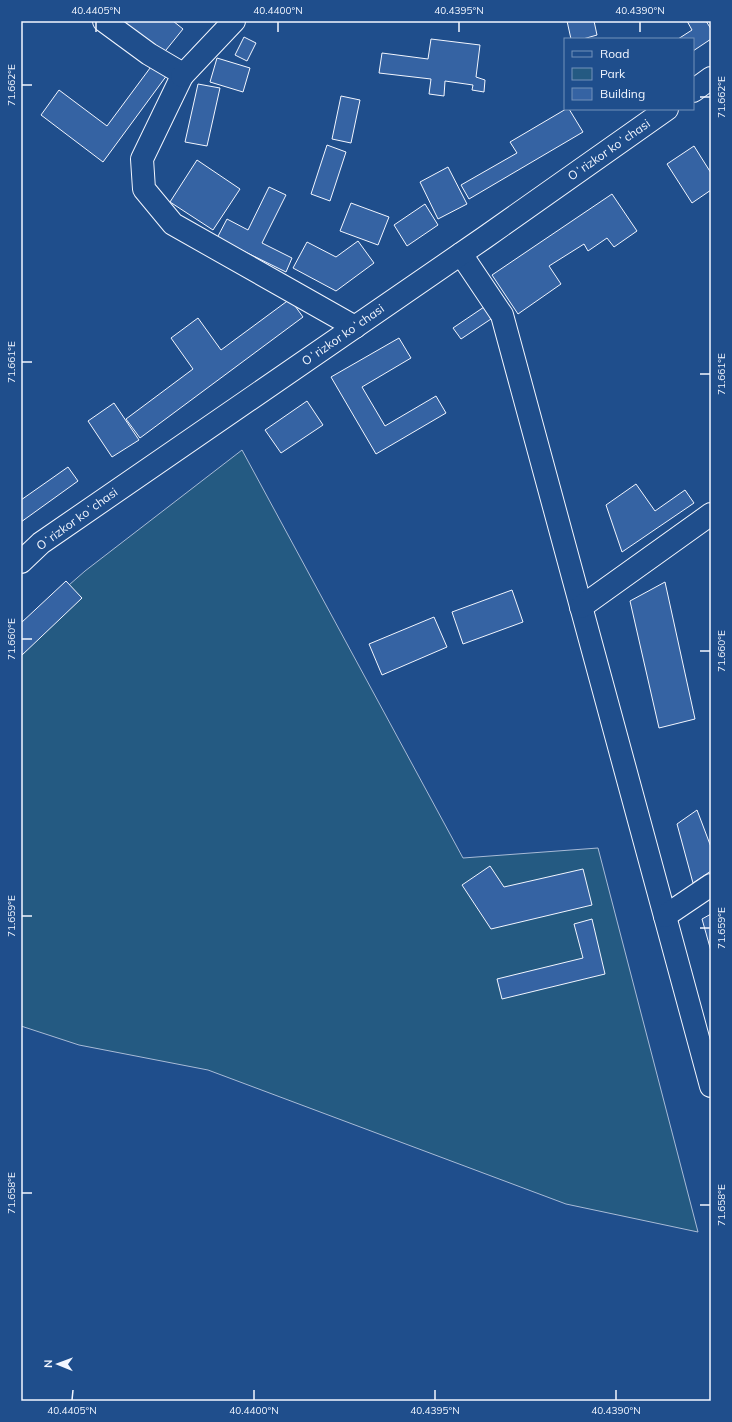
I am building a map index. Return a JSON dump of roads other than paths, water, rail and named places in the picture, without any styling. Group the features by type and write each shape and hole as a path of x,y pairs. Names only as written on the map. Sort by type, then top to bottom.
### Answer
{"street":[{"path":"104,21 149,54 183,74 182,76"},
{"path":"234,21 182,76 142,159 144,189 173,224 355,326"},
{"path":"694,90 711,78"},
{"name":"Oʻrizkor koʻchasi","path":"21,562 41,543 461,254 666,110"},
{"path":"461,254 502,315 711,1086"},
{"path":"581,607 711,514"},
{"path":"665,916 711,885"}]}
